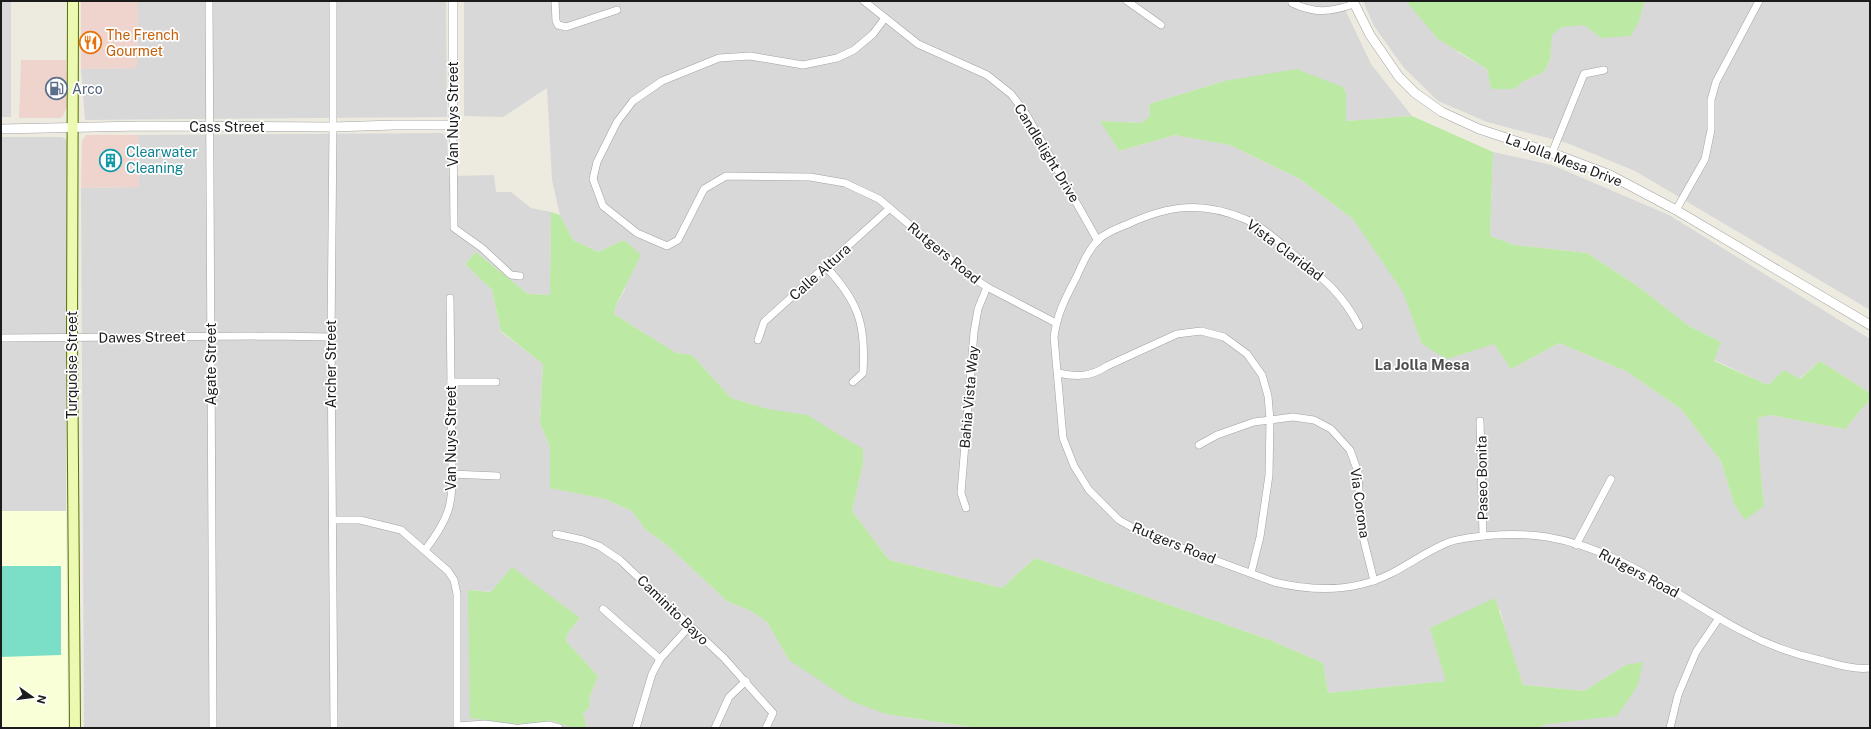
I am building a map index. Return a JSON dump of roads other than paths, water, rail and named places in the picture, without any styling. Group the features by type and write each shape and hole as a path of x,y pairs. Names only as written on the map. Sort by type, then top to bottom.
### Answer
{"main road":[{"name":"Turquoise Street","path":"73,1 72,337 75,728"}],"street":[{"name":"Agate Street","path":"209,1 213,728"},
{"name":"Archer Street","path":"333,1 334,127 331,337 334,728"},
{"name":"Van Nuys Street","path":"453,1 454,228 482,248 511,275 520,276"},
{"path":"555,1 556,21 558,25 566,27 617,10"},
{"name":"Candlelight Drive","path":"864,1 918,44 987,75 1011,94 1026,114 1098,241"},
{"path":"1127,1 1161,25"},
{"path":"1676,210 1704,159 1711,130 1712,100 1716,82 1759,1"},
{"path":"1292,3 1308,10 1335,10 1354,2"},
{"name":"La Jolla Mesa Drive","path":"1354,2 1370,36 1399,77 1415,93 1442,112 1479,129 1552,153 1610,175 1676,210 1870,324"},
{"name":"Rutgers Road","path":"885,18 873,34 854,50 837,58 804,65 750,56 719,58 662,81 633,101 617,122 597,162 593,179 603,206 637,233 667,246 678,240 704,189 726,176 810,177 844,183 879,199 970,276 987,288 1056,323 1054,337 1063,438 1074,466 1089,490 1119,520 1144,534 1274,582 1320,590 1345,588 1392,573 1450,541 1483,536 1521,534 1548,538 1592,548 1630,565 1742,631 1770,644 1809,658 1836,664 1870,668"},
{"path":"1552,153 1584,74 1604,70"},
{"name":"Cass Street","path":"1,129 72,127 334,127 453,125"},
{"name":"Vista Claridad","path":"1056,323 1058,312 1085,260 1098,241 1106,234 1145,216 1187,206 1218,209 1246,220 1263,230 1332,286 1352,313 1359,326"},
{"name":"Calle Altura","path":"758,340 764,322 890,208"},
{"path":"826,267 844,287 858,312 864,342 864,361 863,373 853,382"},
{"name":"Bahia Vista Way","path":"966,508 961,493 974,332 978,309 987,288"},
{"name":"Van Nuys Street","path":"425,550 433,540 444,521 450,503 452,474 450,298"},
{"path":"1058,373 1075,377 1088,375 1177,334 1201,331 1224,337 1247,354 1262,375 1268,396 1270,420 1269,475 1260,537 1251,573"},
{"name":"Dawes Street","path":"1,338 211,336 331,337"},
{"path":"451,382 496,382"},
{"name":"Via Corona","path":"1199,445 1217,435 1254,422 1293,417 1314,420 1331,429 1350,450 1358,472 1362,529 1374,580"},
{"name":"Paseo Bonita","path":"1480,421 1483,536"},
{"path":"452,474 498,476"},
{"path":"1576,544 1611,479"},
{"path":"333,520 360,520 401,530 448,571 454,580 457,594 457,726 485,724 515,728"},
{"name":"Caminito Bayo","path":"556,534 582,540 599,546 620,560 689,627 724,658 746,681 773,713 766,728"},
{"path":"603,608 660,659"},
{"path":"1670,728 1678,695 1696,652 1719,618"},
{"path":"636,728 652,674 660,659 689,627"},
{"path":"715,728 729,697 746,681"},
{"path":"520,728 548,725 559,728"}],"place":[{"name":"The French Gourmet","path":"91,43"},
{"name":"Arco","path":"57,89"},
{"name":"Clearwater Cleaning","path":"110,160"}],"district":[{"name":"La Jolla Mesa","path":"1422,364"}]}
